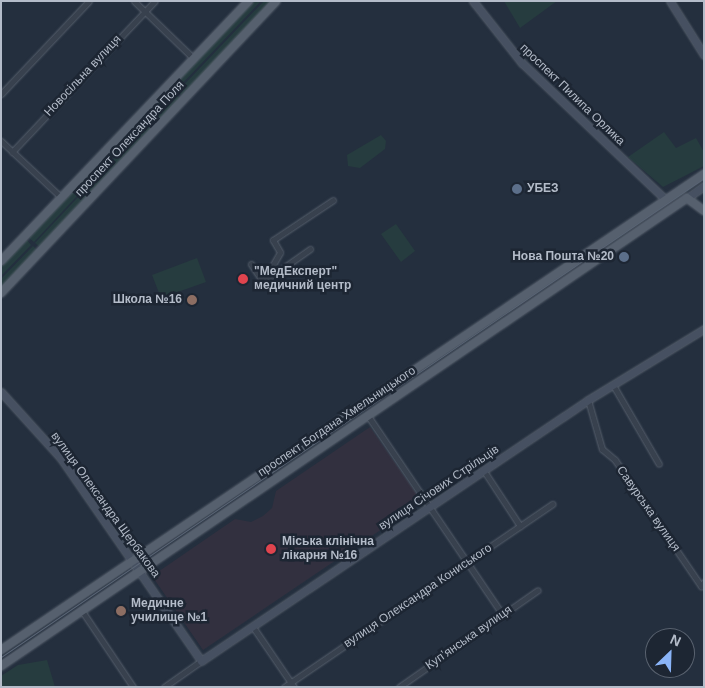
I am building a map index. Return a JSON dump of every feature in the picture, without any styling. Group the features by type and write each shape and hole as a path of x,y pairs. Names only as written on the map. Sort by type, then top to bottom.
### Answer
{"main road":[{"name":"проспект Олександра Поля","path":"1,261 249,1"},
{"name":"проспект Олександра Поля","path":"1,293 276,1"},
{"name":"проспект Богдана Хмельницького","path":"1,650 664,198 704,174"},
{"path":"664,198 673,207"},
{"name":"проспект Богдана Хмельницького","path":"1,666 687,198"},
{"path":"687,198 704,211"},
{"path":"491,316 498,326"},
{"path":"360,405 368,416"}],"street":[{"path":"1,94 89,1"},
{"path":"134,1 194,59"},
{"name":"Новосільна вулиця","path":"12,152 155,1"},
{"name":"проспект Пилипа Орлика","path":"473,1 522,63 664,198"},
{"path":"670,1 702,50"},
{"path":"1,141 62,198"},
{"path":"687,198 704,186"},
{"path":"263,282 280,252 273,240 333,200"},
{"path":"263,282 310,249"},
{"path":"250,264 263,282"},
{"name":"вулиця Січових Стрільців","path":"164,687 588,400 704,329"},
{"path":"613,385 659,464"},
{"name":"вулиця Олександра Щербакова","path":"1,392 60,458 201,661"},
{"name":"Савурська вулиця","path":"588,400 602,449 615,460 701,586 704,582"},
{"path":"368,416 431,505 502,614"},
{"path":"484,471 520,526"},
{"name":"вулиця Олександра Кониського","path":"284,687 293,684 552,504"},
{"name":"Купʼянська вулиця","path":"399,687 538,590"},
{"path":"82,611 133,687"},
{"path":"253,627 293,684"}],"shaded area":[{"name":"Міська клінічна лікарня №16","path":"370,427 422,502 203,650 152,576 235,519 251,522 263,516 272,508 276,491"}],"green space":[{"path":"254,1 261,1 176,90 172,87"},
{"path":"264,1 272,1 182,96 178,91"},
{"path":"504,1 557,1 520,28"},
{"path":"170,89 174,92 34,242 29,238"},
{"path":"175,94 180,98 40,247 35,243"},
{"path":"664,132 676,148 696,138 704,152 704,166 663,187 628,157"},
{"path":"381,135 386,141 385,149 360,168 348,166 347,155"},
{"path":"396,224 415,251 401,262 381,234"},
{"path":"27,240 31,245 1,276 1,267"},
{"path":"33,246 37,250 1,288 1,279"},
{"path":"197,258 206,282 161,298 152,275"},
{"path":"47,660 55,687 1,687 1,676 18,665"}],"tram line":[{"path":"1,657 704,178"}],"place":[{"name":"УБЕЗ","path":"517,189"},
{"name":"Нова Пошта №20","path":"624,257"},
{"name":"\"МедЕксперт\" медичний центр","path":"243,279"},
{"name":"Школа №16","path":"192,300"},
{"name":"Міська клінічна лікарня №16","path":"271,549"},
{"name":"Медичне училище №1","path":"121,611"}]}
